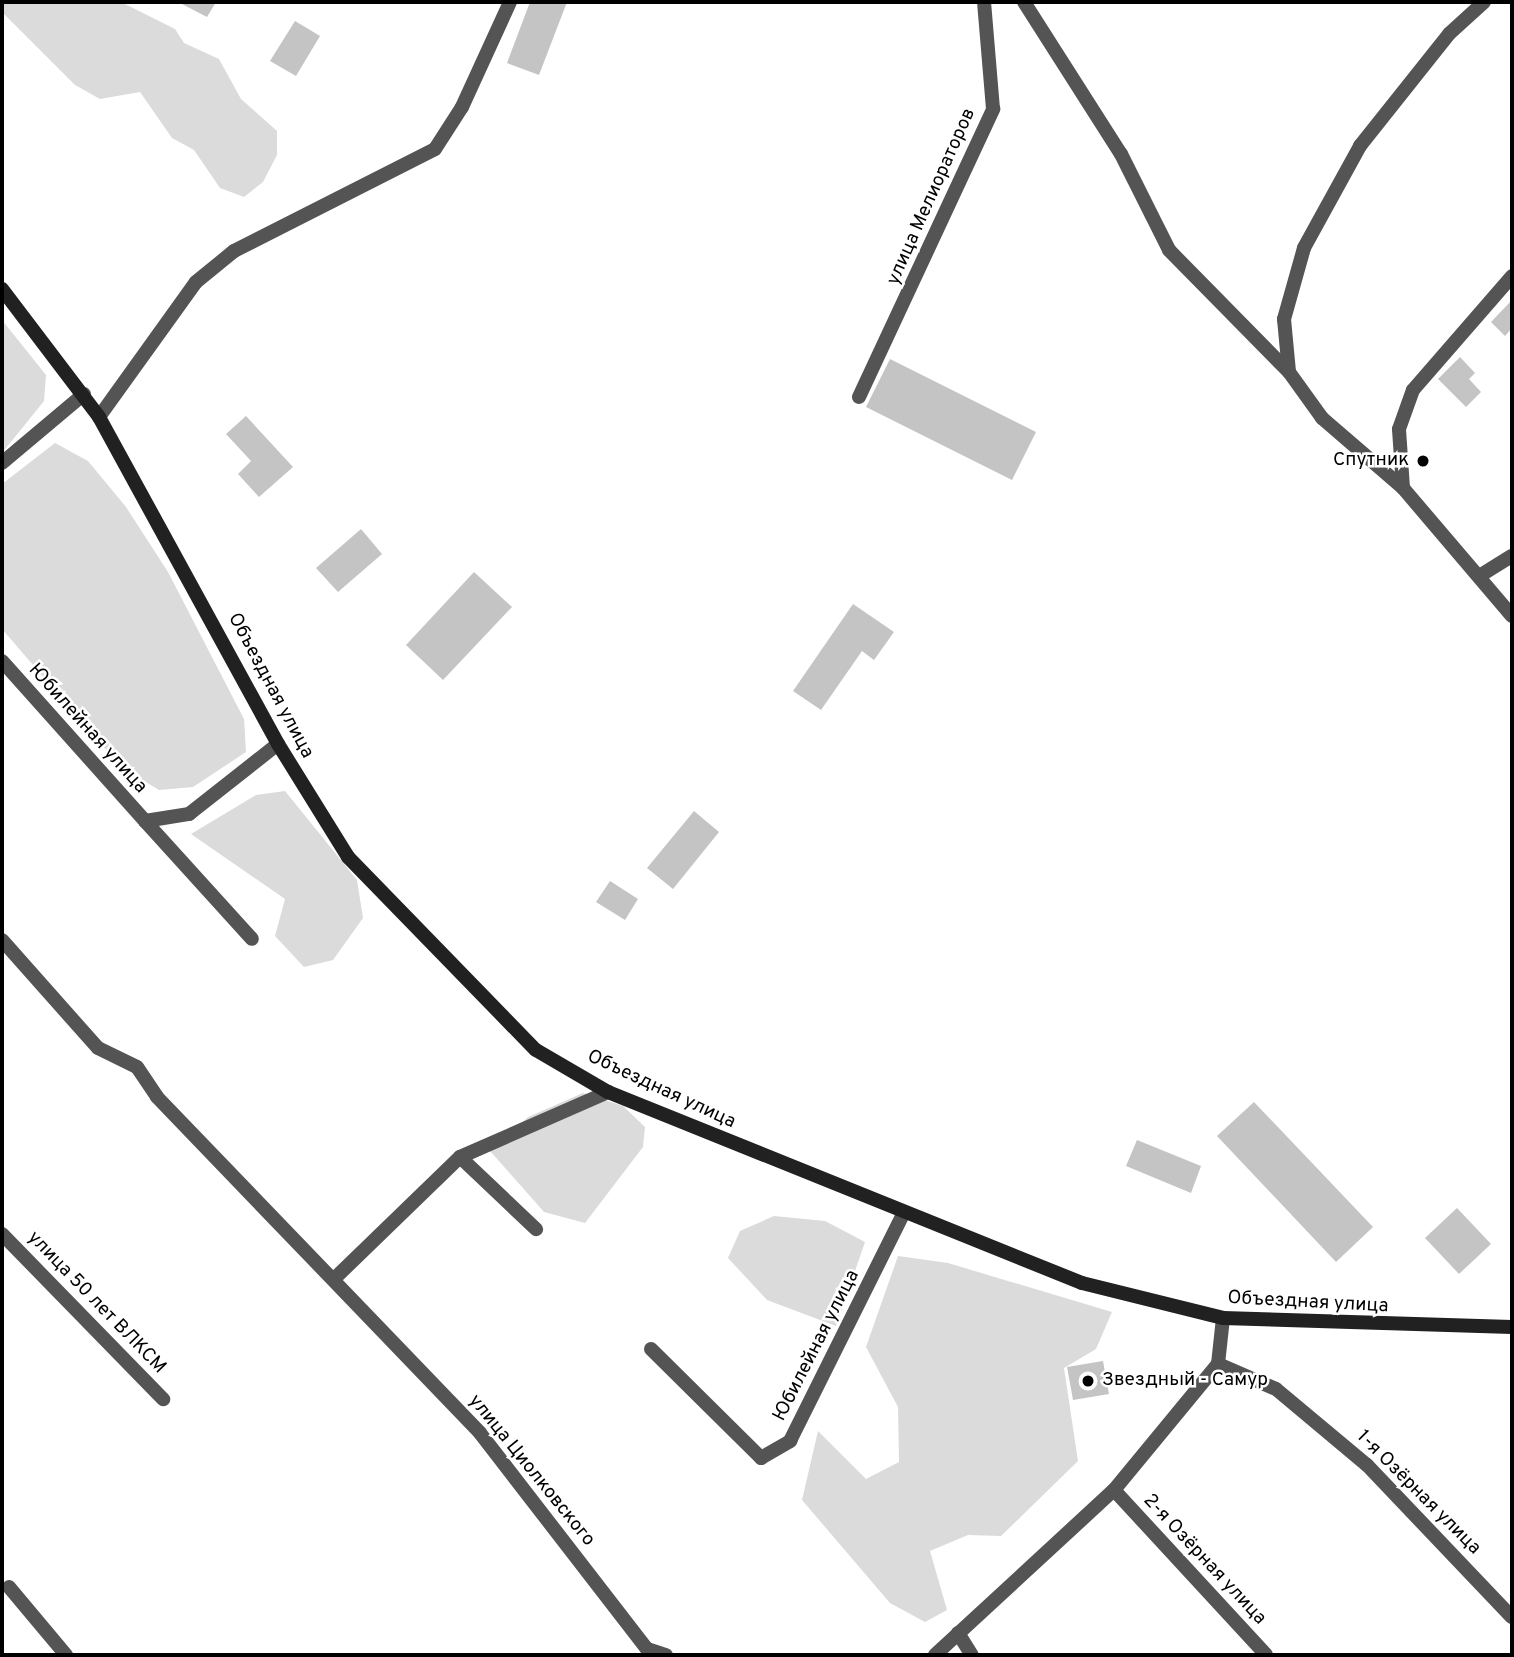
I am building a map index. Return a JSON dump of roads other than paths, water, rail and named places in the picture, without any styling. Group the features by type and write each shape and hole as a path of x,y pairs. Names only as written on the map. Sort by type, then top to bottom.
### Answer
{"main road":[{"name":"Объездная улица","path":"2,289 99,417 278,744 348,857 536,1050 608,1092 1082,1283 1223,1318 1512,1327"}],"street":[{"path":"99,417 197,282 234,251 435,149 463,107 510,2"},
{"name":"улица Мелиораторов","path":"859,397 993,109 984,2"},
{"path":"1024,2 1121,154 1169,250 1289,372 1322,418 1403,488 1481,575 1512,616"},
{"path":"1289,372 1284,319 1304,248 1360,146 1449,34 1484,2"},
{"path":"1403,488 1399,429 1413,390 1512,276"},
{"path":"2,463 84,394"},
{"path":"1481,575 1512,556"},
{"name":"Юбилейная улица","path":"2,662 252,939"},
{"name":"Юбилейная улица","path":"145,821 189,814 278,744"},
{"name":"улица Циолковского","path":"2,940 97,1048 137,1067 157,1097 480,1433 647,1649 666,1655"},
{"path":"334,1279 460,1157 608,1092"},
{"path":"460,1157 536,1229"},
{"name":"Юбилейная улица","path":"651,1349 761,1458 790,1441 904,1212"},
{"name":"улица 50 лет ВЛКСМ","path":"2,1234 163,1399"},
{"path":"935,1655 1114,1490 1218,1364 1223,1318"},
{"name":"1-я Озёрная улица","path":"1218,1364 1276,1389 1367,1465 1512,1617"},
{"name":"2-я Озёрная улица","path":"1114,1490 1266,1655"},
{"path":"9,1587 66,1655"},
{"path":"958,1633 972,1655"}],"place":[{"name":"Спутник","path":"1423,461"},
{"name":"Звездный - Самур","path":"1088,1381"}]}
